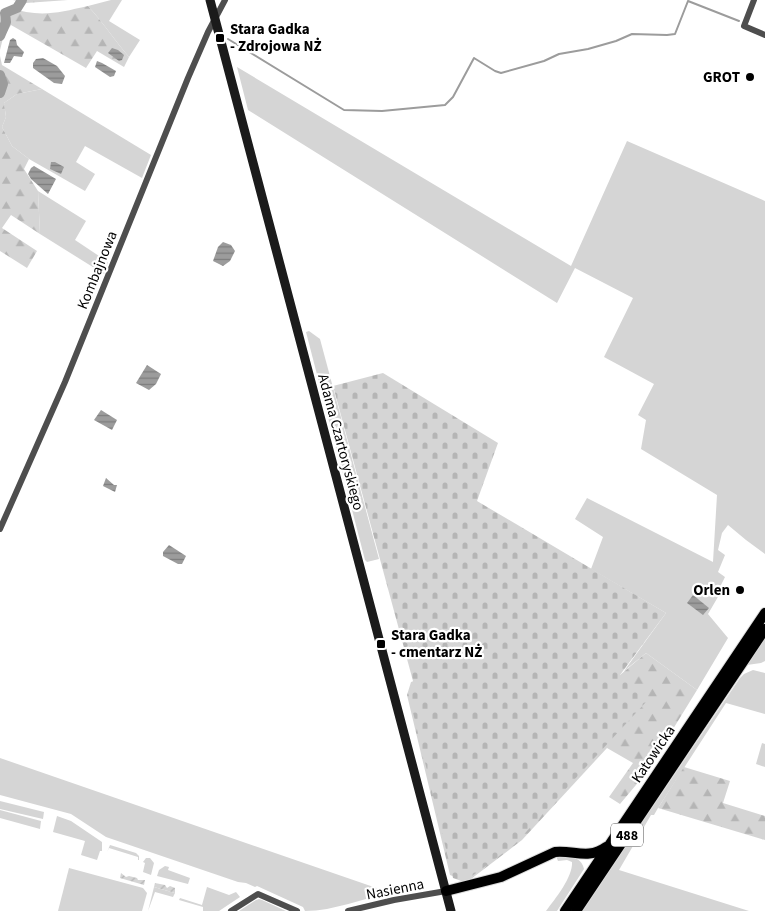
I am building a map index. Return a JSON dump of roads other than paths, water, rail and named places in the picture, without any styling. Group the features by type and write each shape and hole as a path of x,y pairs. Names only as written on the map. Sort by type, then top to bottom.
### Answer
{"main road":[{"name":"Katowicka","path":"565,911 765,614"},
{"name":"Katowicka","path":"576,911 765,629"},
{"path":"446,892 501,877 555,852 595,854 610,844"},
{"path":"577,854 584,860 588,872 586,880"}],"street":[{"name":"Adama Czartoryskiego","path":"210,0 451,911"},
{"name":"Kombajnowa","path":"0,529 65,382 188,78 225,0"},
{"path":"754,0 744,26 765,35"},
{"name":"Nasienna","path":"348,911 394,900 446,892"},
{"path":"231,911 258,894 297,911"}],"waterway":[{"path":"0,36 6,22 5,13 17,8 22,0"},
{"path":"228,39 344,110 382,111 445,105 453,97 474,58 501,73 544,61 559,54 588,49 616,41 632,34 675,34 688,1 739,21"},
{"path":"0,75 3,84 0,93"}],"place":[{"name":"Stara Gadka - Zdrojowa NŻ","path":"220,38"},
{"name":"GROT","path":"750,77"},
{"name":"Orlen","path":"740,590"},
{"name":"Stara Gadka - cmentarz NŻ","path":"381,644"}]}
